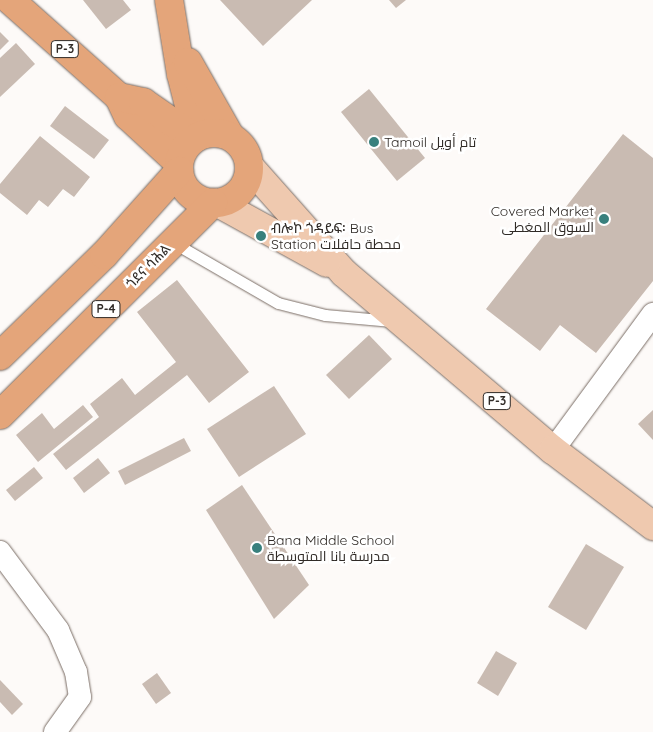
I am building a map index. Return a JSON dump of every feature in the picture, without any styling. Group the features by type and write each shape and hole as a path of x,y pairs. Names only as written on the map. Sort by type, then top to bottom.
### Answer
{"highway":[{"name":"P-3","path":"10,0 119,97 128,116 179,167"},
{"path":"169,0 196,138"},
{"path":"177,41 230,136 244,148 249,166 241,191 215,203 193,197 181,181 179,167 184,149 196,138 214,133 230,136"},
{"path":"119,97 144,102 196,138"},
{"path":"0,356 104,255 179,167"},
{"name":"ጎደና ሳሕል","path":"0,415 172,242 215,203"}],"main road":[{"name":"P-3","path":"249,166 344,272 553,450 653,526"},
{"name":"P-3","path":"215,203 344,272"}],"street":[{"path":"553,450 653,314"},
{"path":"0,552 58,630 76,672 80,697 55,732"}],"lane":[{"path":"172,242 278,303 325,315 404,322"}],"building":[{"path":"83,0 123,0 131,10 106,29"},
{"path":"220,0 312,0 263,46"},
{"path":"389,0 406,0 396,8"},
{"path":"0,32 9,41 0,50"},
{"path":"16,43 35,64 0,97 0,58"},
{"path":"369,89 425,158 397,181 341,112"},
{"path":"65,106 109,140 94,159 50,126"},
{"name":"Covered Market السوق المغطى","path":"623,134 653,158 653,281 596,353 560,325 540,351 486,309"},
{"path":"40,136 90,177 74,197 63,189 48,207 39,200 27,215 0,193 0,184"},
{"path":"177,280 249,372 209,403 187,375 66,470 53,454 99,417 90,404 122,378 135,395 176,362 137,312"},
{"path":"369,335 392,359 349,399 326,375"},
{"path":"274,386 306,434 239,477 207,429"},
{"path":"83,405 93,417 38,462 16,435 42,413 54,429"},
{"path":"653,410 653,440 638,424"},
{"path":"184,438 191,451 125,485 118,471"},
{"path":"98,458 110,473 84,493 73,478"},
{"path":"34,467 43,478 15,501 6,490"},
{"name":"Bana Middle School مدرسة بانا المتوسطة","path":"242,485 309,585 274,619 206,510"},
{"path":"586,544 624,567 586,630 548,607"},
{"path":"496,651 517,663 498,696 477,683"},
{"path":"157,673 171,693 156,704 142,684"},
{"path":"0,680 23,704 12,715 0,702"}],"place":[{"name":"Tamoil تام أويل","path":"374,142"},
{"name":"Covered Market السوق المغطى","path":"604,219"},
{"name":"ብሎኮ ጎዳይፍ፡ Bus Station محطة حافلات","path":"261,236"},
{"name":"Bana Middle School مدرسة بانا المتوسطة","path":"257,548"}]}
